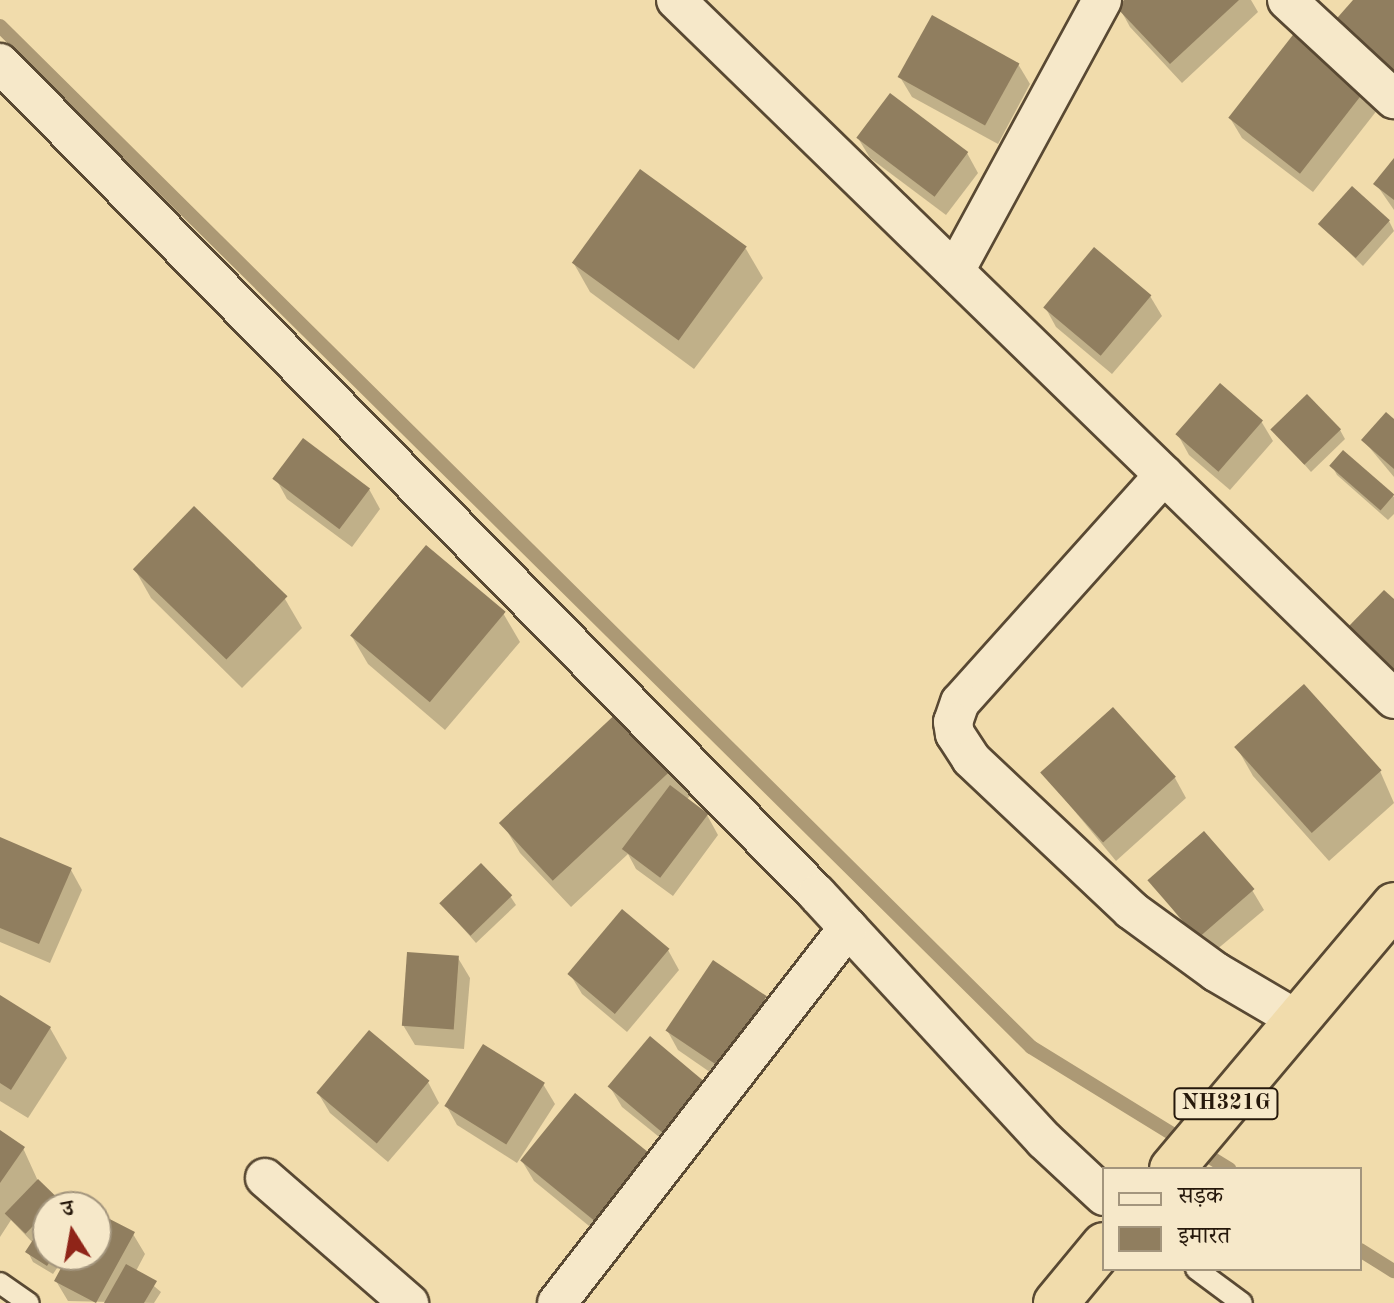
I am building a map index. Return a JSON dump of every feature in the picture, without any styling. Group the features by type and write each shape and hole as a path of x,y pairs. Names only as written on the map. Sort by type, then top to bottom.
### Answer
{"highway":[{"name":"NH321G","path":"1174,1167 1394,905"},
{"path":"1056,1303 1102,1247"}],"street":[{"path":"676,0 1394,699"},
{"path":"955,271 1102,0"},
{"path":"1287,0 1394,99"},
{"path":"0,63 848,928 1044,1140 1102,1194"},
{"path":"1164,475 960,702 955,734 971,759 1131,910 1288,1029"},
{"path":"557,1303 848,928"},
{"path":"265,1178 409,1303"}],"lane":[{"path":"1199,1271 1242,1303"},
{"path":"0,1283 29,1303"}],"building":[{"path":"1124,0 1239,0 1170,64 1116,7"},
{"path":"1353,0 1394,0 1394,69 1389,75 1331,25"},
{"path":"932,15 1019,63 985,126 898,77"},
{"path":"1296,31 1368,87 1300,174 1228,118"},
{"path":"890,93 968,152 935,197 856,138"},
{"path":"1394,158 1394,200 1373,184"},
{"path":"640,169 747,247 679,340 572,263"},
{"path":"1352,186 1390,220 1356,258 1318,224"},
{"path":"1094,247 1151,295 1101,356 1043,308"},
{"path":"1220,383 1263,420 1218,472 1175,434"},
{"path":"1307,394 1341,429 1304,465 1270,429"},
{"path":"1386,412 1394,419 1394,469 1361,440"},
{"path":"303,438 370,489 339,529 272,479"},
{"path":"1343,450 1394,494 1381,510 1329,466"},
{"path":"194,506 288,596 226,660 133,569"},
{"path":"426,545 506,612 430,702 350,635"},
{"path":"1384,590 1394,599 1394,669 1349,626"},
{"path":"1304,684 1382,770 1312,833 1234,747"},
{"path":"1113,707 1176,777 1103,842 1040,773"},
{"path":"621,709 675,767 553,881 499,823"},
{"path":"670,785 708,814 660,878 622,849"},
{"path":"1204,831 1255,889 1198,938 1147,880"},
{"path":"0,837 72,868 39,944 0,928"},
{"path":"481,863 512,895 471,936 439,903"},
{"path":"622,909 669,949 615,1014 567,974"},
{"path":"407,952 459,956 454,1029 402,1026"},
{"path":"713,960 767,996 719,1067 665,1030"},
{"path":"0,995 51,1027 11,1090 0,1083"},
{"path":"369,1030 430,1081 377,1144 316,1093"},
{"path":"650,1036 709,1085 667,1136 608,1087"},
{"path":"483,1044 545,1083 506,1145 444,1106"},
{"path":"575,1093 649,1153 594,1220 520,1161"},
{"path":"0,1130 25,1147 0,1183"},
{"path":"38,1179 50,1191 32,1191 32,1227 26,1234 5,1214"},
{"path":"112,1220 135,1232 96,1303 54,1281 59,1271 112,1271"},
{"path":"32,1241 32,1256 25,1252"},
{"path":"126,1264 157,1281 144,1303 104,1303"}],"waterway":[{"path":"0,26 1031,1047 1226,1167"},
{"path":"1362,1251 1394,1271"}]}
